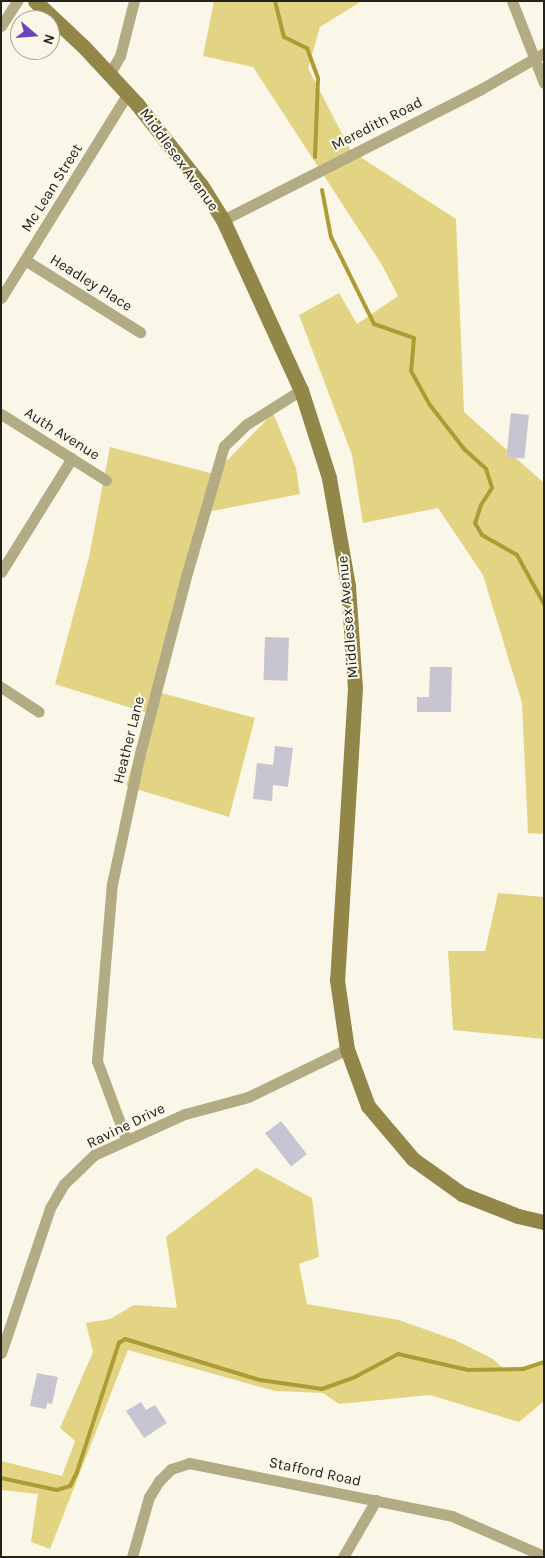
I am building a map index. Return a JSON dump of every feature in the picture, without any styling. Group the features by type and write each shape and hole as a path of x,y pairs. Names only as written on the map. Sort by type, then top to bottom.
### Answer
{"street":[{"path":"1,26 17,1"},
{"name":"Middlesex Avenue","path":"34,1 128,93 201,185 223,220 301,390 329,478 348,586 355,688 337,980 347,1049 368,1106 413,1159 462,1194 518,1216 544,1222"},
{"path":"110,74 120,56 134,1"},
{"path":"512,1 539,56 544,83"},
{"name":"Meredith Road","path":"223,220 481,89 539,56"},
{"name":"Mc Lean Street","path":"1,298 128,93"},
{"name":"Headley Place","path":"25,260 140,332"},
{"name":"Heather Lane","path":"126,1139 96,1061 112,884 140,754 224,446 247,424 301,390"},
{"name":"Auth Avenue","path":"1,414 106,480"},
{"path":"1,572 72,458"},
{"path":"1,687 39,712"},
{"name":"Ravine Drive","path":"1,1353 43,1226 55,1200 64,1184 94,1155 185,1114 248,1097 347,1049"},
{"name":"Stafford Road","path":"132,1557 149,1497 159,1481 171,1469 189,1463 452,1516 544,1556"},
{"path":"343,1557 376,1500"}],"shaded area":[{"path":"214,1 362,1 320,27 308,68 351,151 456,219 464,412 544,483 544,834 528,833 522,703 483,575 438,508 363,523 352,455 299,315 339,293 357,324 398,296 382,265 253,67 203,56"},
{"path":"273,413 296,468 300,494 202,513 154,691 255,718 229,817 126,786 147,713 55,684 89,557 110,447 214,474"},
{"path":"498,893 544,897 544,1039 453,1030 448,951 485,951"},
{"path":"256,1168 312,1198 319,1257 299,1264 307,1304 399,1320 455,1340 493,1359 505,1370 523,1369 544,1362 544,1401 519,1422 430,1395 339,1404 323,1393 275,1391 128,1350 50,1549 31,1542 38,1494 1,1490 1,1461 62,1476 75,1441 60,1428 93,1352 86,1323 110,1319 134,1305 177,1308 166,1237"}],"building":[{"path":"511,413 529,415 524,459 506,457"},
{"path":"265,637 289,638 287,681 263,680"},
{"path":"430,667 452,667 451,712 417,712 417,697 429,697"},
{"path":"275,746 293,748 288,787 273,785 272,801 253,799 257,763 273,765"},
{"path":"281,1121 307,1154 291,1166 265,1133"},
{"path":"37,1373 58,1377 52,1404 47,1403 46,1409 30,1406"},
{"path":"141,1402 146,1410 155,1405 167,1423 144,1438 126,1411"}],"waterway":[{"path":"275,1 284,37 307,48 318,79 315,157"},
{"path":"322,190 331,237 374,324 414,338 411,371 430,405 464,449 486,469 492,488 481,505 475,523 482,535 517,555 544,604"},
{"path":"1,1478 57,1490 70,1486 77,1472 119,1343 125,1339 260,1380 322,1389 355,1377 398,1354 468,1370 523,1369 544,1362"}]}
